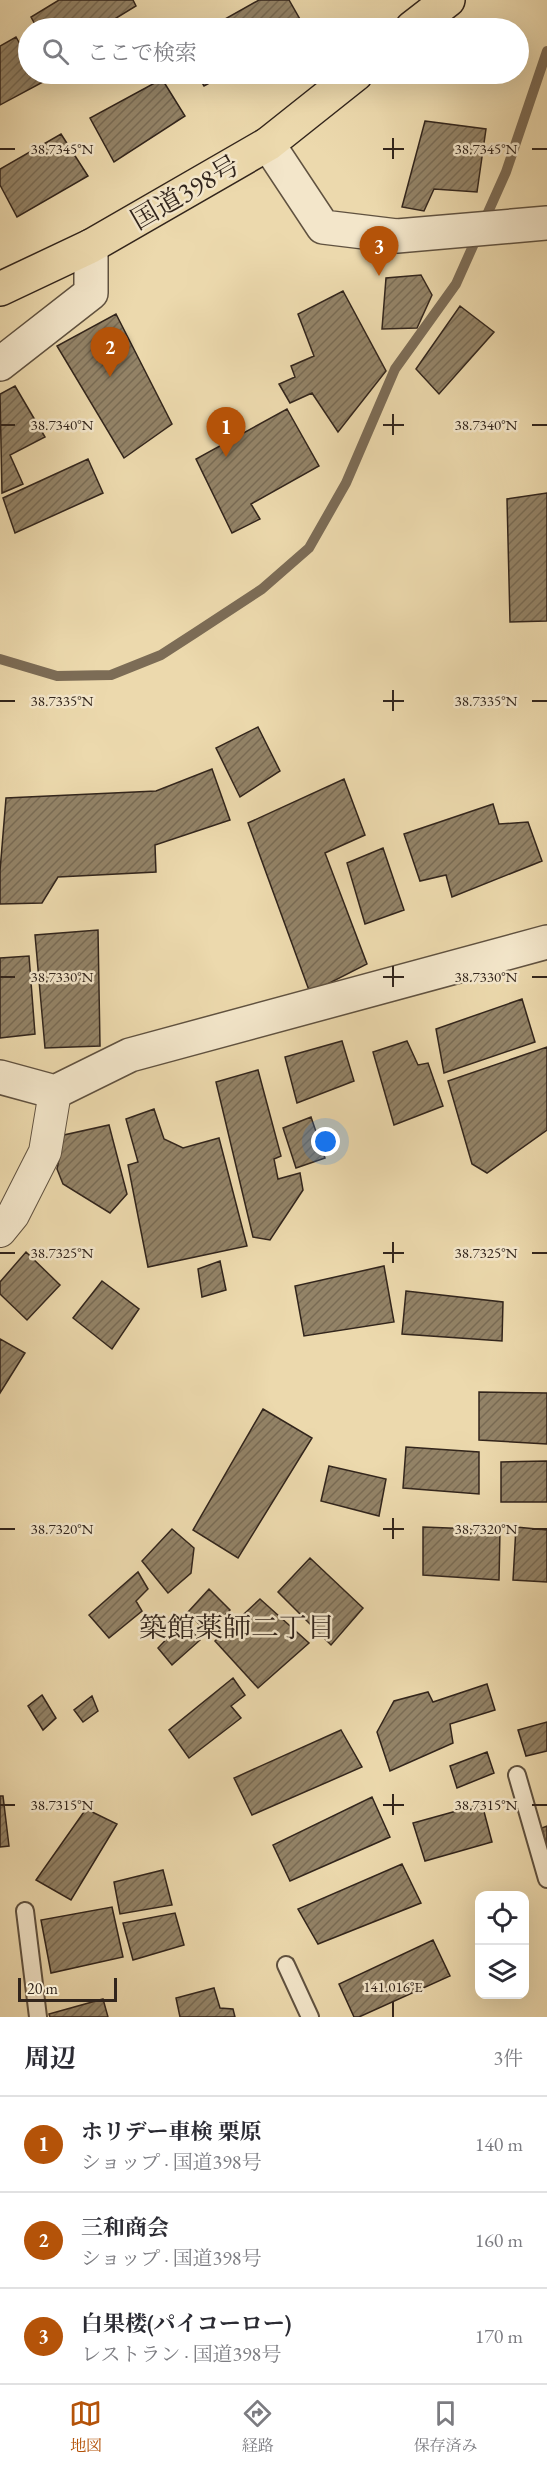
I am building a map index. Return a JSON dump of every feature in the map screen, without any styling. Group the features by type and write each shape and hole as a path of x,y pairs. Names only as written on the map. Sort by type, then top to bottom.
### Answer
{"highway":[{"path":"425,18 448,0"},
{"name":"国道398号","path":"0,290 91,246 268,144 343,84"}],"street":[{"path":"268,144 323,226 397,236 547,223"},
{"path":"0,364 91,293 91,246"},
{"path":"0,1077 55,1092 130,1055 547,942"},
{"path":"0,1231 13,1215 45,1152 55,1092"}],"lane":[{"path":"516,1775 547,1879"},
{"path":"24,1911 38,2017"},
{"path":"286,1965 310,2017"}],"building":[{"path":"59,0 133,0 136,6 116,18 31,17"},
{"path":"259,0 289,0 299,18 227,18"},
{"path":"16,37 18,40 18,84 39,84 0,105 0,46"},
{"path":"153,84 165,84 185,116 114,162 90,118"},
{"path":"425,121 486,129 477,192 434,189 424,211 402,207"},
{"path":"61,134 88,176 17,217 0,185 0,169"},
{"path":"421,275 432,295 417,328 382,329 386,278"},
{"path":"343,291 386,371 338,432 312,393 290,403 279,384 295,377 291,366 314,356 298,314"},
{"path":"460,306 494,332 439,394 416,369"},
{"path":"116,314 172,424 124,458 57,346"},
{"path":"15,386 45,437 10,455 23,484 2,493 0,394"},
{"path":"287,409 319,466 251,504 260,519 232,533 196,459"},
{"path":"88,459 103,493 15,533 3,498"},
{"path":"547,493 547,621 510,622 507,499"},
{"path":"258,727 280,771 240,797 216,748"},
{"path":"212,769 230,820 155,845 156,872 58,877 42,903 0,904 0,871 6,798 156,791"},
{"path":"344,779 365,835 325,853 367,964 310,993 248,823"},
{"path":"493,804 499,824 528,822 542,861 452,897 446,875 420,881 404,834"},
{"path":"383,848 404,910 365,924 347,863"},
{"path":"98,930 100,1046 45,1048 35,935"},
{"path":"29,956 35,1034 0,1038 0,958"},
{"path":"522,999 535,1042 444,1073 436,1029"},
{"path":"342,1041 354,1081 297,1103 285,1057"},
{"path":"407,1041 418,1065 428,1063 443,1106 394,1125 373,1052"},
{"path":"547,1047 547,1130 487,1173 472,1164 448,1081"},
{"path":"258,1070 281,1156 274,1159 278,1179 300,1173 303,1190 270,1240 253,1237 216,1082"},
{"path":"154,1109 164,1139 183,1148 219,1138 247,1246 148,1267 128,1165 138,1162 126,1119"},
{"path":"311,1117 325,1158 296,1168 283,1128"},
{"path":"109,1125 127,1194 110,1213 63,1184 57,1169 64,1135"},
{"path":"26,1252 60,1285 27,1320 0,1294 0,1282"},
{"path":"220,1261 226,1290 202,1297 198,1269"},
{"path":"384,1266 394,1322 304,1336 295,1286"},
{"path":"102,1281 139,1309 112,1349 73,1318"},
{"path":"406,1291 503,1302 502,1341 402,1334"},
{"path":"0,1339 25,1353 0,1393"},
{"path":"479,1392 547,1393 547,1444 479,1440"},
{"path":"263,1409 312,1438 238,1558 193,1530"},
{"path":"406,1447 479,1452 479,1494 403,1488"},
{"path":"547,1461 547,1502 501,1502 501,1462"},
{"path":"329,1466 386,1479 379,1516 321,1501"},
{"path":"423,1527 500,1530 499,1580 423,1575"},
{"path":"516,1527 547,1530 547,1582 513,1580"},
{"path":"172,1529 194,1548 191,1573 168,1593 142,1561"},
{"path":"310,1558 363,1608 331,1645 278,1592"},
{"path":"138,1572 148,1589 136,1601 142,1611 109,1638 89,1615"},
{"path":"209,1589 230,1610 207,1633 188,1612"},
{"path":"260,1599 309,1643 258,1688 215,1641"},
{"path":"183,1622 200,1640 172,1665 158,1648"},
{"path":"233,1678 245,1695 231,1706 241,1718 189,1758 169,1730"},
{"path":"487,1684 495,1710 450,1724 453,1743 390,1771 377,1732 394,1701 428,1692 433,1702"},
{"path":"42,1695 56,1718 43,1730 28,1706"},
{"path":"92,1696 98,1711 83,1722 74,1710"},
{"path":"547,1722 547,1751 526,1756 518,1730"},
{"path":"341,1730 362,1767 252,1815 234,1778"},
{"path":"487,1752 494,1773 457,1788 450,1766"},
{"path":"0,1796 3,1796 9,1846 0,1847"},
{"path":"372,1797 390,1837 290,1881 273,1845"},
{"path":"482,1804 492,1842 425,1861 413,1823"},
{"path":"86,1809 117,1824 71,1900 36,1880"},
{"path":"547,1826 547,1848 542,1828"},
{"path":"402,1864 421,1903 318,1944 298,1909"},
{"path":"163,1870 172,1905 120,1914 114,1882"},
{"path":"112,1907 123,1957 51,1973 41,1920"},
{"path":"175,1913 184,1945 133,1960 123,1923"},
{"path":"433,1940 450,1976 359,2017 354,2017 339,1984"},
{"path":"214,1988 220,2008 233,2009 235,2017 180,2017 176,1998"},
{"path":"103,1999 108,2017 50,2017 49,2014"}],"waterway":[{"path":"0,659 57,676 111,675 161,655 262,589 309,548 346,483 395,369 456,284 506,172 547,51"}],"place":[{"name":"白果楼(パイコーロー)","path":"379,276"},
{"name":"三和商会","path":"110,377"},
{"name":"ホリデー車検 栗原","path":"226,457"}],"district":[{"name":"築館薬師二丁目","path":"237,1627"}]}
